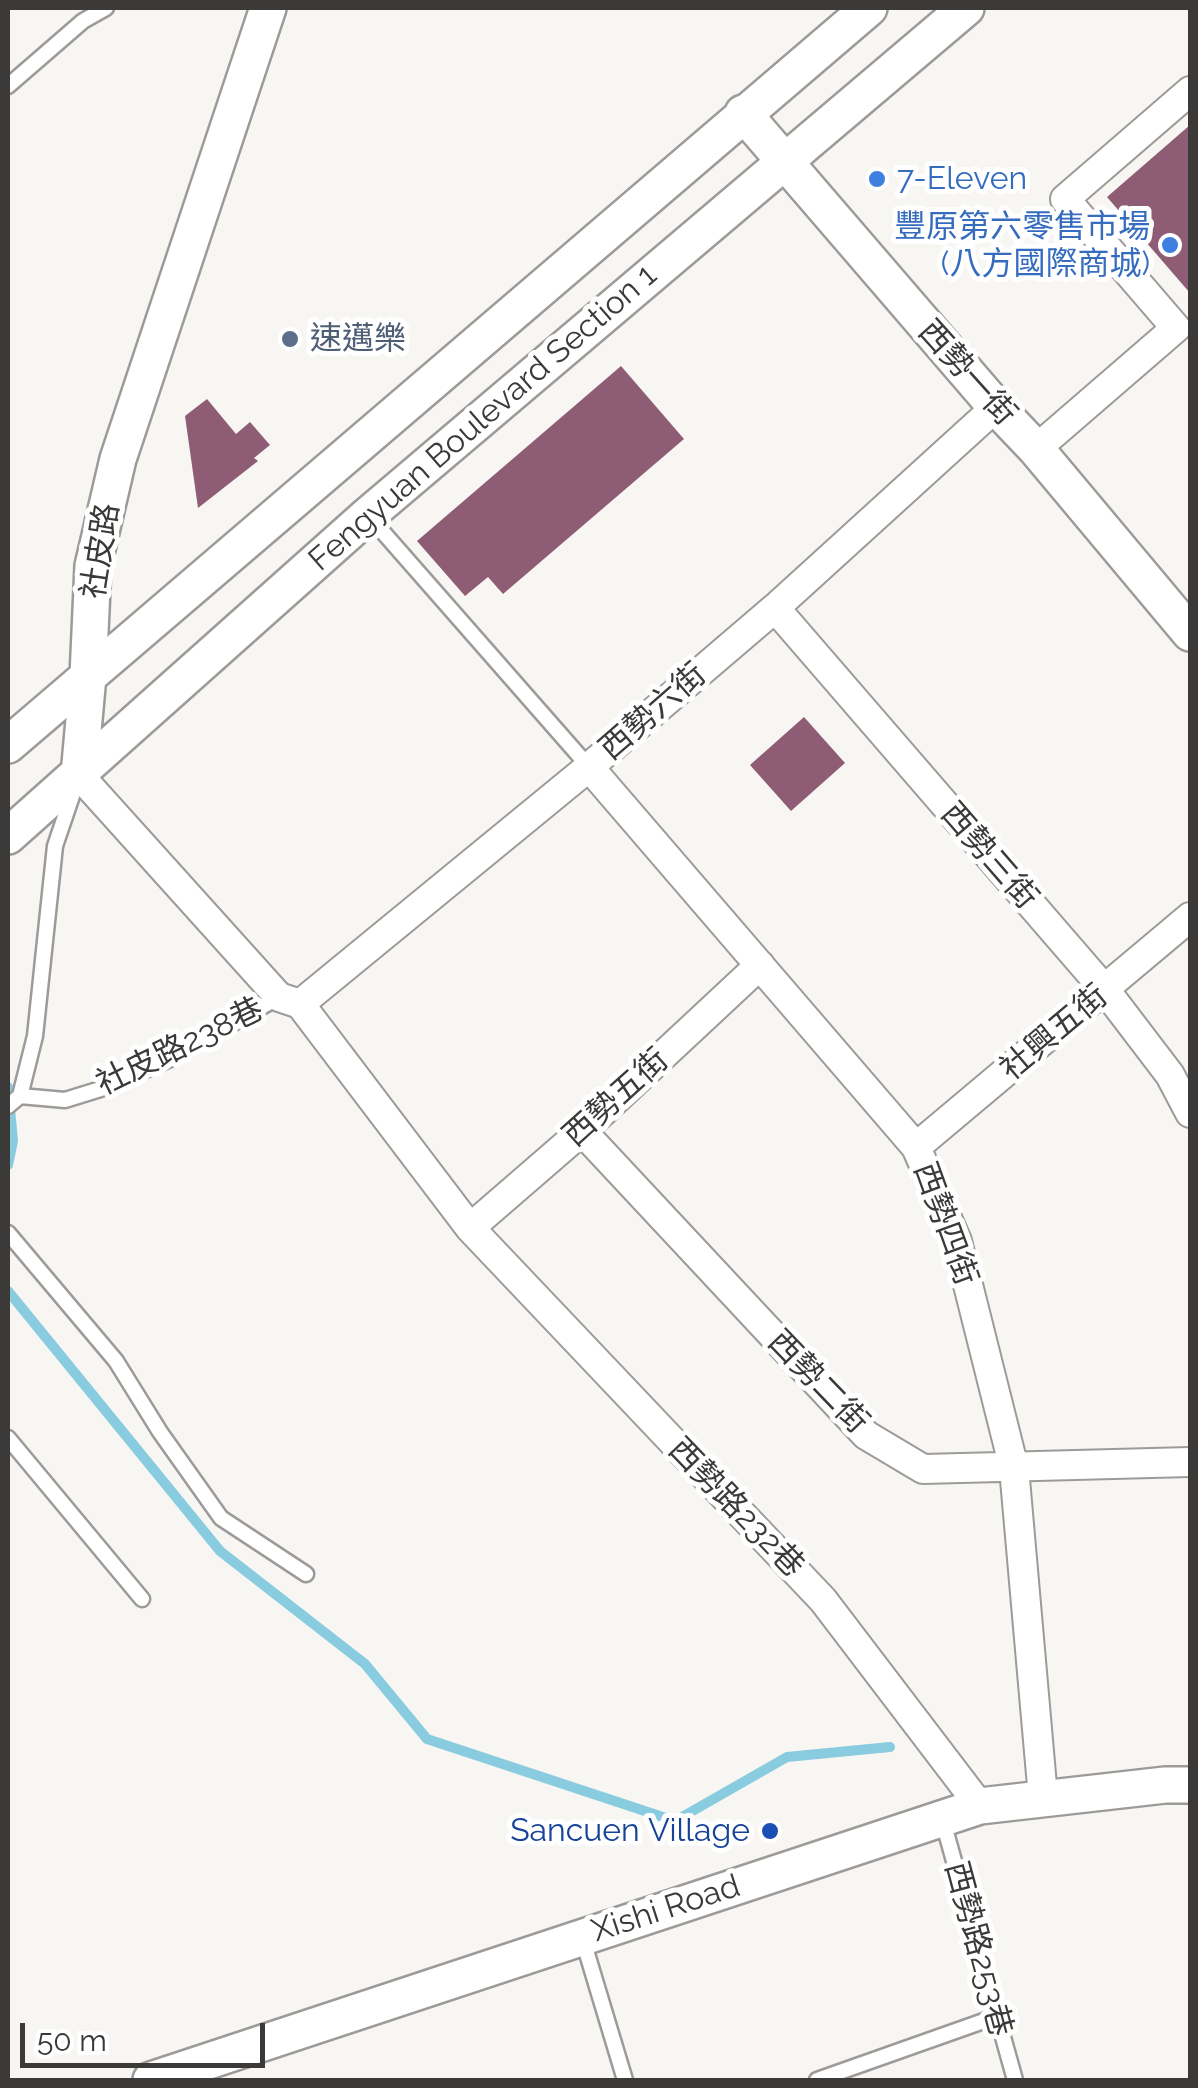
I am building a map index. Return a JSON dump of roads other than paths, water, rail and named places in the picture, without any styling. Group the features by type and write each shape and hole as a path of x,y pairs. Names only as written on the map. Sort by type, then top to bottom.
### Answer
{"street":[{"name":"社皮路","path":"79,775 93,566 118,459 268,8"},
{"name":"Fengyuan Boulevard Section 1","path":"8,745 869,8"},
{"name":"Fengyuan Boulevard Section 1","path":"8,836 368,515 966,8"},
{"path":"1036,449 1176,328 1065,198 1190,91"},
{"name":"西勢一街","path":"743,113 1036,449 1190,633"},
{"name":"西勢六街","path":"290,1001 589,766 775,608 996,407"},
{"name":"西勢三街","path":"775,608 1106,991 1170,1076 1190,1113"},
{"name":"西勢四街","path":"589,766 916,1148 958,1240 1014,1468 1042,1797"},
{"name":"西勢路232巷","path":"79,775 290,1001 470,1228 823,1600 980,1806"},
{"name":"社興五街","path":"916,1148 1190,917"},
{"name":"西勢五街","path":"470,1228 582,1131 760,965"},
{"name":"西勢二街","path":"582,1131 866,1435 923,1469 1190,1462"},
{"name":"Xishi Road","path":"150,2080 980,1806 1190,1785"}],"lane":[{"path":"8,86 83,22 106,8"},
{"path":"368,515 589,766"},
{"name":"社皮路","path":"14,1101 35,1036 55,846 79,775"},
{"name":"社皮路238巷","path":"14,1101 65,1100 107,1087 290,1001"},
{"path":"8,1234 116,1361 221,1518 306,1574"},
{"path":"8,1438 142,1599"},
{"name":"西勢路253巷","path":"942,1818 1015,2080"},
{"path":"582,1937 624,2080"},
{"path":"817,2080 996,2018"}],"waterway":[{"path":"8,1087 13,1141 8,1165"},
{"path":"8,1291 220,1551 365,1664 427,1739 675,1821 787,1757 890,1747"}],"place":[{"name":"7-Eleven","path":"877,179"},
{"name":"豐原第六零售市場 (八方國際商城)","path":"1170,245"},
{"name":"速邁樂","path":"290,339"},
{"name":"Sancuen Village","path":"770,1831"}]}
